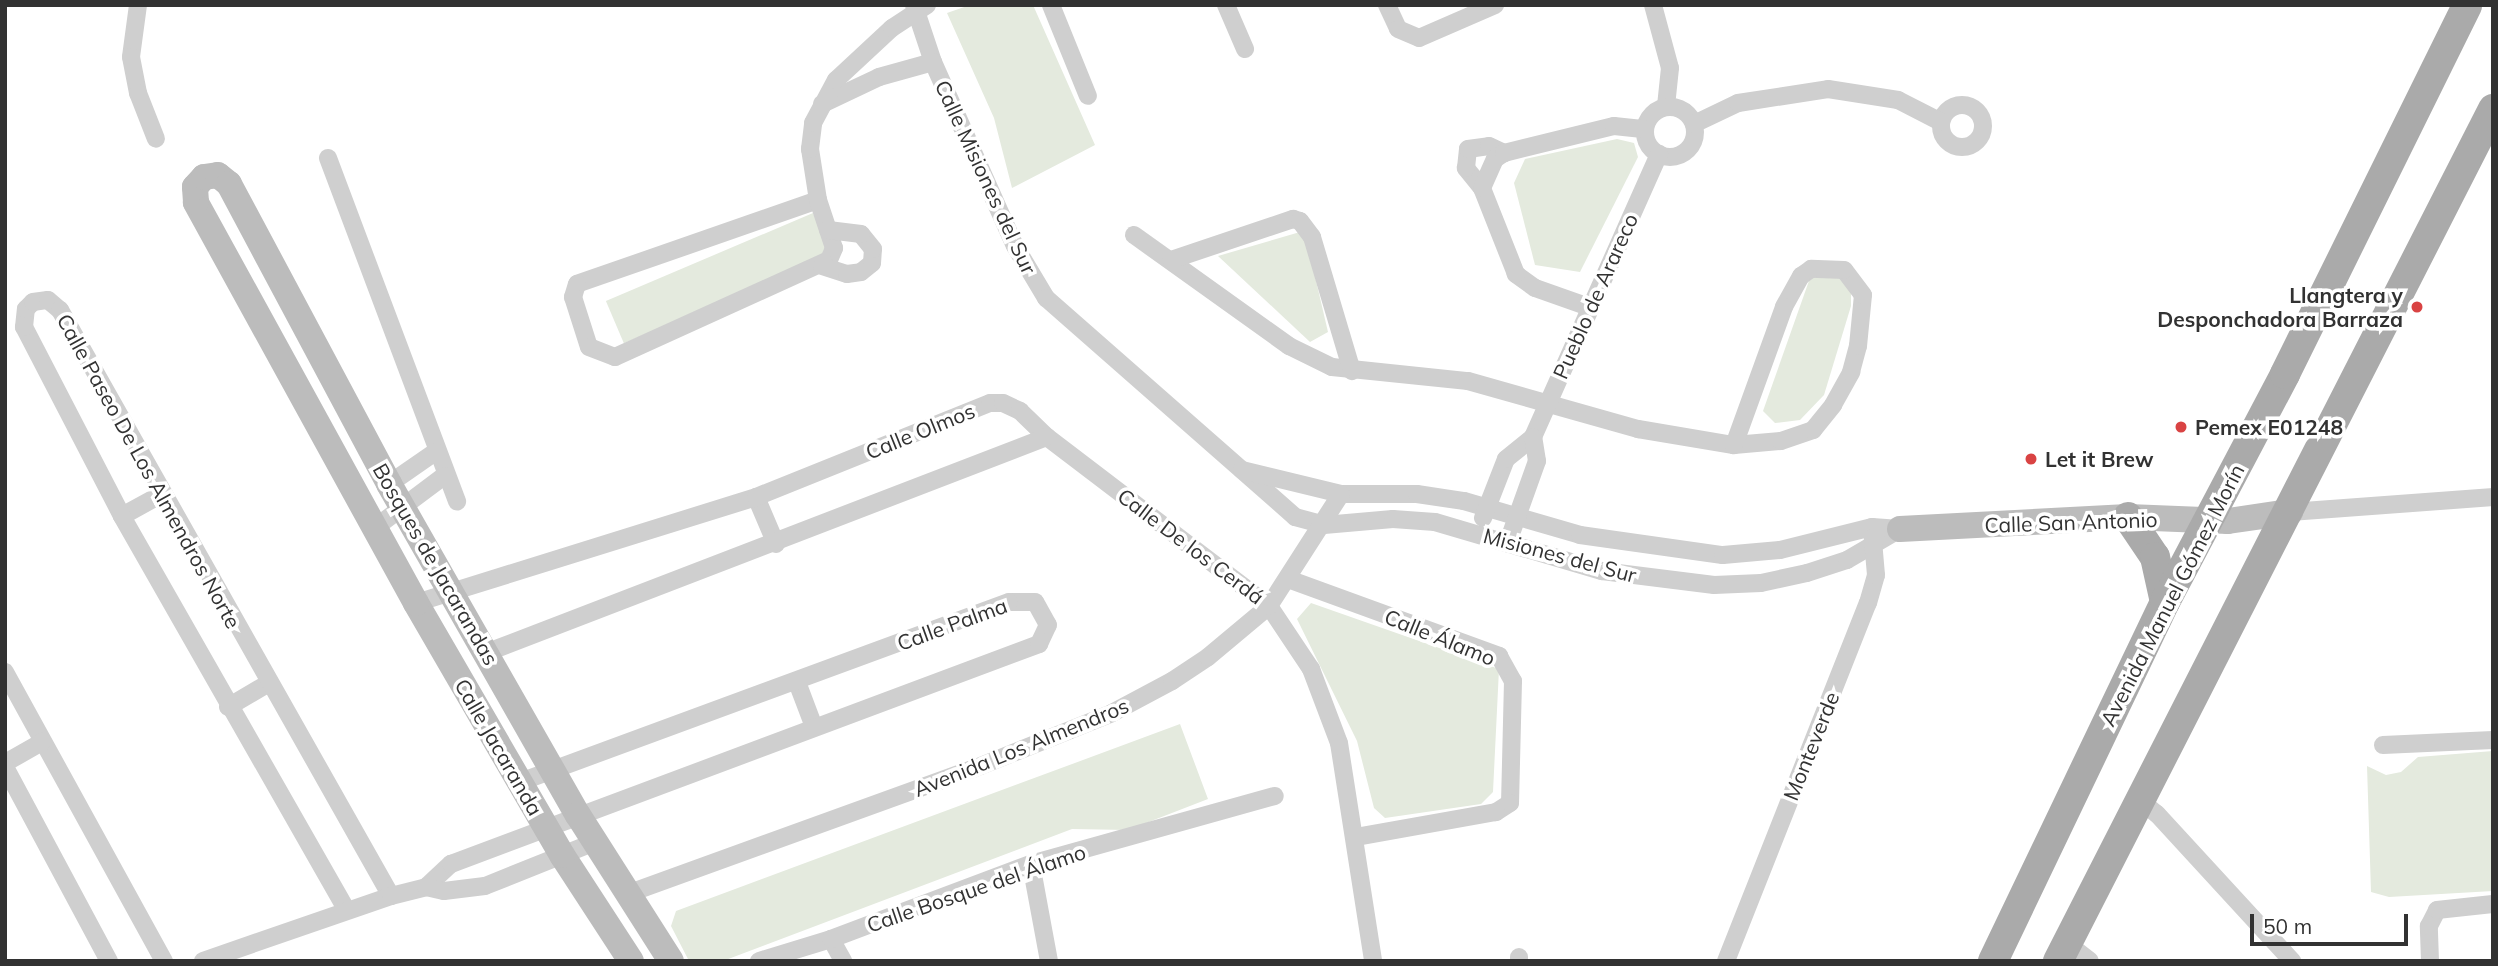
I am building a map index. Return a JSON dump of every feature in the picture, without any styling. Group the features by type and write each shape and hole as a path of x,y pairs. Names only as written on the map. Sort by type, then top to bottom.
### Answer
{"main road":[{"name":"Avenida Manuel Gómez Morín","path":"1993,961 2165,602 2467,5"},
{"path":"2072,955 2142,802 2493,109"},
{"path":"2128,517 2155,557 2165,602"}],"street":[{"path":"138,5 131,57 138,93 156,139"},
{"path":"1051,5 1088,96"},
{"path":"1226,5 1245,49"},
{"path":"1387,5 1398,29 1419,38 1495,5"},
{"path":"1653,5 1670,68 1666,107"},
{"path":"818,200 584,279 577,284 573,297 589,347 615,357 822,266 833,254 818,200 810,134 822,104 836,80 868,48 919,7"},
{"name":"Calle Misiones del Sur","path":"919,7 933,62 1015,246 1046,298 1242,470 1283,510 1324,525"},
{"path":"868,48 879,77"},
{"path":"822,104 879,77 933,62"},
{"path":"1694,124 1738,103 1828,89 1898,100 1941,122"},
{"path":"1666,107 1680,109 1694,124 1690,148 1675,156 1659,154 1648,144 1645,129 1652,114 1666,107"},
{"path":"1482,188 1495,159 1504,153 1614,126 1645,129"},
{"path":"1504,153 1489,146 1468,149 1466,168 1482,188 1516,274 1535,288 1589,307"},
{"name":"Pueblo de Arareco","path":"1533,438 1659,154"},
{"path":"328,159 444,476 457,502"},
{"name":"Bosques de Jacarandas","path":"204,177 218,175 229,184 388,484 488,652 578,815 671,961"},
{"name":"Calle Jacaranda","path":"204,177 195,187 196,202 416,603 562,855 631,961"},
{"path":"1171,260 1293,219 1300,221 1312,237 1352,370"},
{"path":"822,266 847,274 861,272 872,263 873,249 861,234 828,230"},
{"path":"1134,234 1307,358 1352,370 1468,381 1546,407 1638,429 1734,445 1781,441 1813,430 1833,405 1851,372 1858,346 1863,295 1852,275 1844,270 1811,269 1801,276 1784,307 1734,445"},
{"name":"Calle Paseo De Los Almendros Norte","path":"346,909 228,707 122,516 23,327 26,309 33,302 48,300 60,310 267,684 391,896"},
{"path":"292,374 322,358"},
{"name":"Calle Olmos","path":"416,603 756,497 990,403 1020,411 1047,437"},
{"path":"488,652 776,544 1047,437"},
{"name":"Calle De los Cerdá","path":"1047,437 1269,606 1311,669 1327,704 1339,743 1373,961"},
{"path":"1477,532 1506,459 1533,438"},
{"path":"1508,542 1536,461 1533,438"},
{"path":"388,484 435,452"},
{"name":"Calle Misiones del Sur","path":"1242,470 1340,494"},
{"path":"376,527 444,476"},
{"path":"122,516 162,494"},
{"name":"Avenida Los Almendros","path":"627,894 973,769 1112,713 1208,657 1269,606 1324,525 1340,494"},
{"name":"Misiones del Sur","path":"1340,494 1417,495 1487,507 1580,535 1723,555 1873,536"},
{"path":"756,497 776,544"},
{"name":"Calle San Antonio","path":"1873,536 1900,529 2128,517 2256,519 2290,512 2493,497"},
{"name":"Misiones del Sur","path":"1324,525 1394,519 1477,532 1602,571 1714,585 1761,583 1807,573 1873,536"},
{"name":"Monteverde","path":"1726,961 1868,603 1876,575 1873,536"},
{"name":"Calle Álamo","path":"1288,579 1499,656 1513,681 1510,803 1496,812 1355,837"},
{"name":"Calle Palma","path":"426,887 451,864 1039,644 1048,632 1043,611 1029,600 1009,602 520,782"},
{"path":"5,672 164,961"},
{"path":"797,682 814,727"},
{"path":"228,707 267,684"},
{"path":"2383,745 2493,740"},
{"path":"43,742 5,765 109,961"},
{"name":"Calle Bosque del Álamo","path":"760,961 831,939 1031,864 1275,796"},
{"path":"2142,802 2157,814 2292,961"},
{"path":"204,961 346,909 391,896 426,887 444,891 485,886 595,842"},
{"path":"1031,864 1049,961"},
{"path":"2430,961 2429,926 2444,906 2493,904"},
{"path":"831,939 843,961"}],"shaded area":[{"path":"970,5 1033,5 1095,145 1012,188 994,118 947,13"},
{"path":"1617,139 1634,143 1638,157 1580,272 1535,265 1514,183 1525,159"},
{"path":"813,213 831,255 624,343 606,301"},
{"path":"1300,232 1309,251 1328,332 1310,342 1218,256"},
{"path":"1840,273 1851,284 1851,306 1824,395 1800,420 1775,423 1763,411 1810,278"},
{"path":"1311,603 1499,669 1493,792 1481,804 1385,818 1374,808 1357,741 1297,619"},
{"path":"1180,724 1208,799 1128,830 1072,829 723,961 689,961 671,926 676,911"},
{"path":"2493,751 2493,891 2389,897 2371,892 2367,766 2386,775 2401,772 2418,757"}],"place":[{"name":"Llangtera y Desponchadora Barraza","path":"2417,307"},
{"name":"Pemex E01248","path":"2181,427"},
{"name":"Let it Brew","path":"2031,459"}]}
